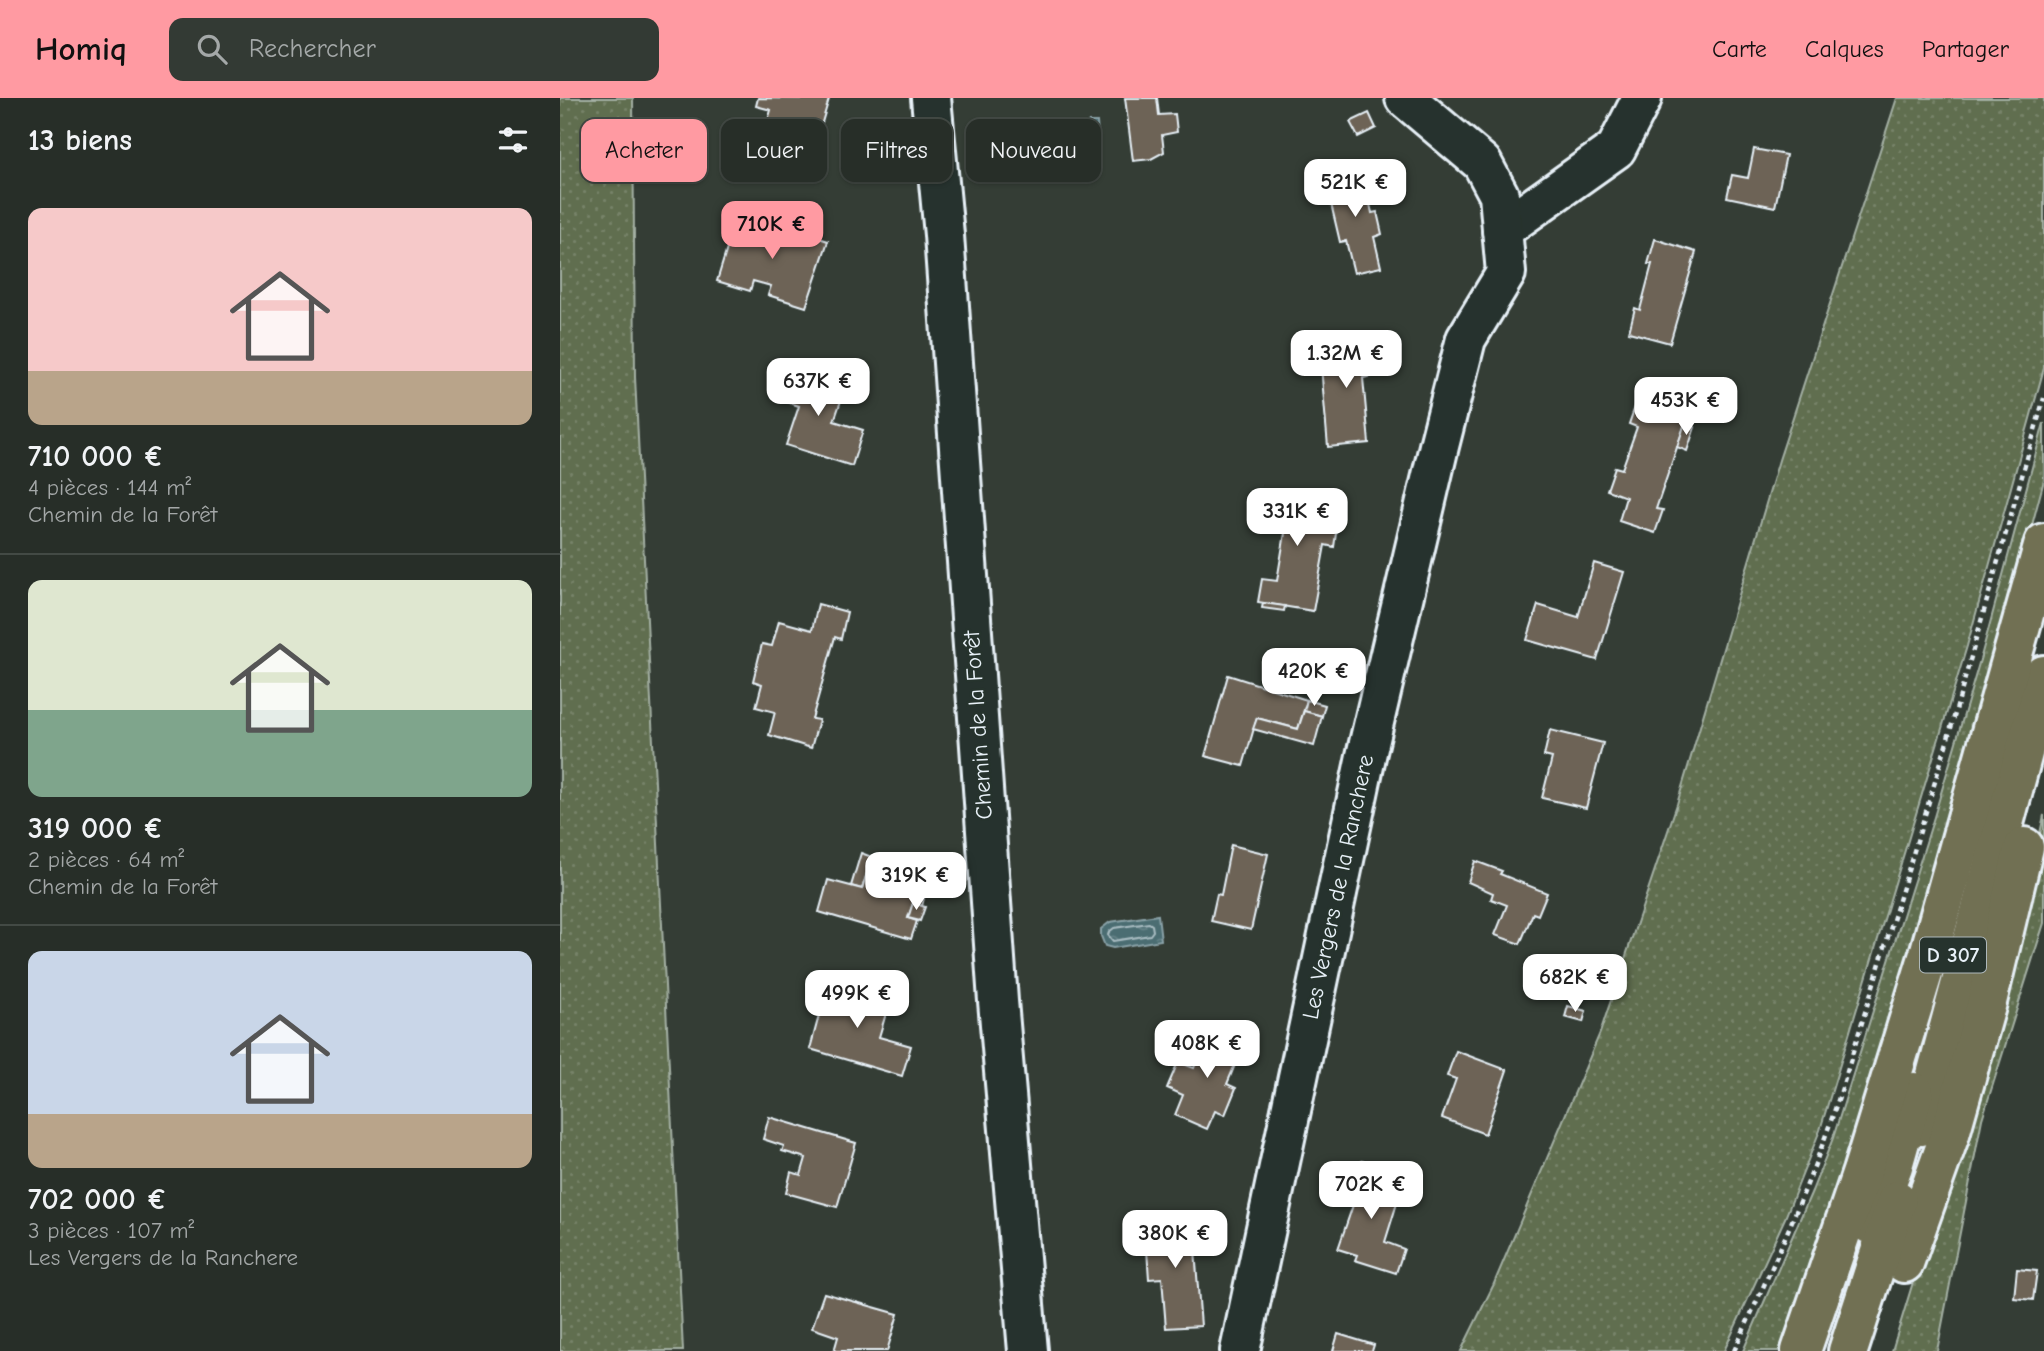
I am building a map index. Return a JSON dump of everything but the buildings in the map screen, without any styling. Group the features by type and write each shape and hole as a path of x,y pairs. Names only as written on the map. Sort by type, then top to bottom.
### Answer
{"main road":[{"name":"D 307","path":"1827,1351 1877,1169 1958,939 1983,825 2007,736 2043,546"},
{"name":"D 307","path":"1847,1351 1889,1229 1935,1079 2044,675"},
{"path":"1875,1351 1950,1133 1986,1006 2023,850 2044,736"},
{"path":"1801,1351 1877,1169"}],"street":[{"name":"Chemin de la Forêt","path":"931,98 945,248 998,1001 1028,1351"},
{"name":"Les Vergers de la Ranchere","path":"1240,1351 1363,770 1439,446 1466,339 1506,273 1499,195 1482,163 1405,98"},
{"path":"1502,230 1616,149 1642,98"}],"path":[{"name":"D 307","path":"1734,1351 1797,1209 1840,1094 1947,742 2044,398"}],"green space":[{"path":"560,98 633,98 633,119 581,119 581,182 634,182 635,377 683,1351 560,1351"},
{"path":"1897,98 2044,98 2044,368 1967,646 1820,1130 1785,1218 1724,1351 1461,1351 1493,1286 1600,1033 1677,804 1779,460"},
{"path":"2044,423 2044,480 2005,627 1961,783 1834,1195 1780,1351 1743,1351 1833,1138 1934,817 1982,653"},
{"path":"2044,815 2044,923 1982,1119 1937,1351 1892,1351 2021,922"}],"water":[{"path":"1158,915 1161,940 1113,948 1105,946 1101,929 1110,922"}]}
